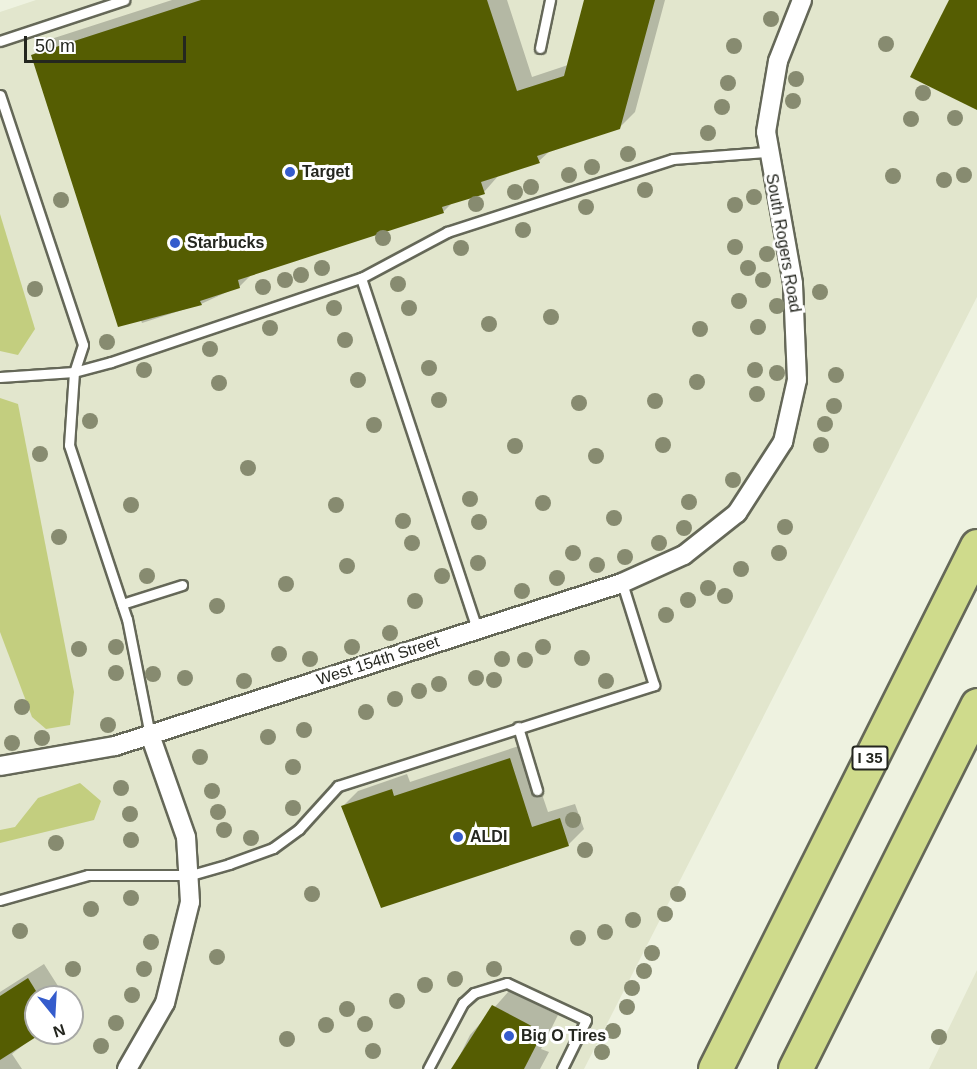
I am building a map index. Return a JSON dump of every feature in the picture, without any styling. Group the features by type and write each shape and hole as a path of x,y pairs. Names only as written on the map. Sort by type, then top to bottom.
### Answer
{"highway":[{"name":"I 35","path":"715,1069 977,546"},
{"path":"795,1069 977,705"},
{"path":"699,1069 764,970"}],"street":[{"name":"South Rogers Road","path":"737,513 783,442 797,380 793,283 766,153 778,61 802,0"},
{"name":"West 154th Street","path":"0,766 150,735 622,583 684,555 737,513"},
{"path":"127,1069 165,1003 183,944 190,875 186,837 150,735"}],"lane":[{"path":"0,41 124,0"},
{"path":"540,48 550,0"},
{"path":"0,95 83,345 74,372 69,445 122,604 150,735"},
{"path":"0,377 74,372 361,278 447,232 673,159 766,153"},
{"path":"361,278 477,629"},
{"path":"0,900 88,875 190,875 273,848 299,829 338,786 654,685 622,583"},
{"path":"122,604 182,585"},
{"path":"518,727 537,790"},
{"path":"428,1069 463,1003 474,993 507,983 586,1020 562,1069"}],"shaded area":[{"path":"36,0 977,0 977,297 584,1069 0,1069 0,12"},
{"path":"0,214 35,329 18,355 0,351"},
{"path":"0,398 18,404 74,692 70,725 46,729 32,717 0,632"},
{"path":"80,783 101,801 94,820 0,843 0,830 15,827 38,798"},
{"path":"977,970 977,1069 929,1069"}],"building":[{"name":"Target","path":"201,0 487,0 517,91 564,76 584,0 655,0 620,129 537,156 540,163 481,182 485,194 442,207 444,213 238,280 240,288 200,301 202,305 118,327 31,55"},
{"path":"949,0 977,0 977,110 910,77"},
{"name":"ALDI","path":"510,758 532,827 560,818 569,846 381,908 341,806 392,789 394,796"},
{"path":"28,978 32,985 24,985 24,1045 0,1060 0,996"},
{"name":"Big O Tires","path":"492,1005 543,1032 524,1069 451,1069"}],"place":[{"name":"Target","path":"290,172"},
{"name":"Starbucks","path":"175,243"},
{"name":"ALDI","path":"458,837"},
{"name":"Big O Tires","path":"509,1036"}]}
